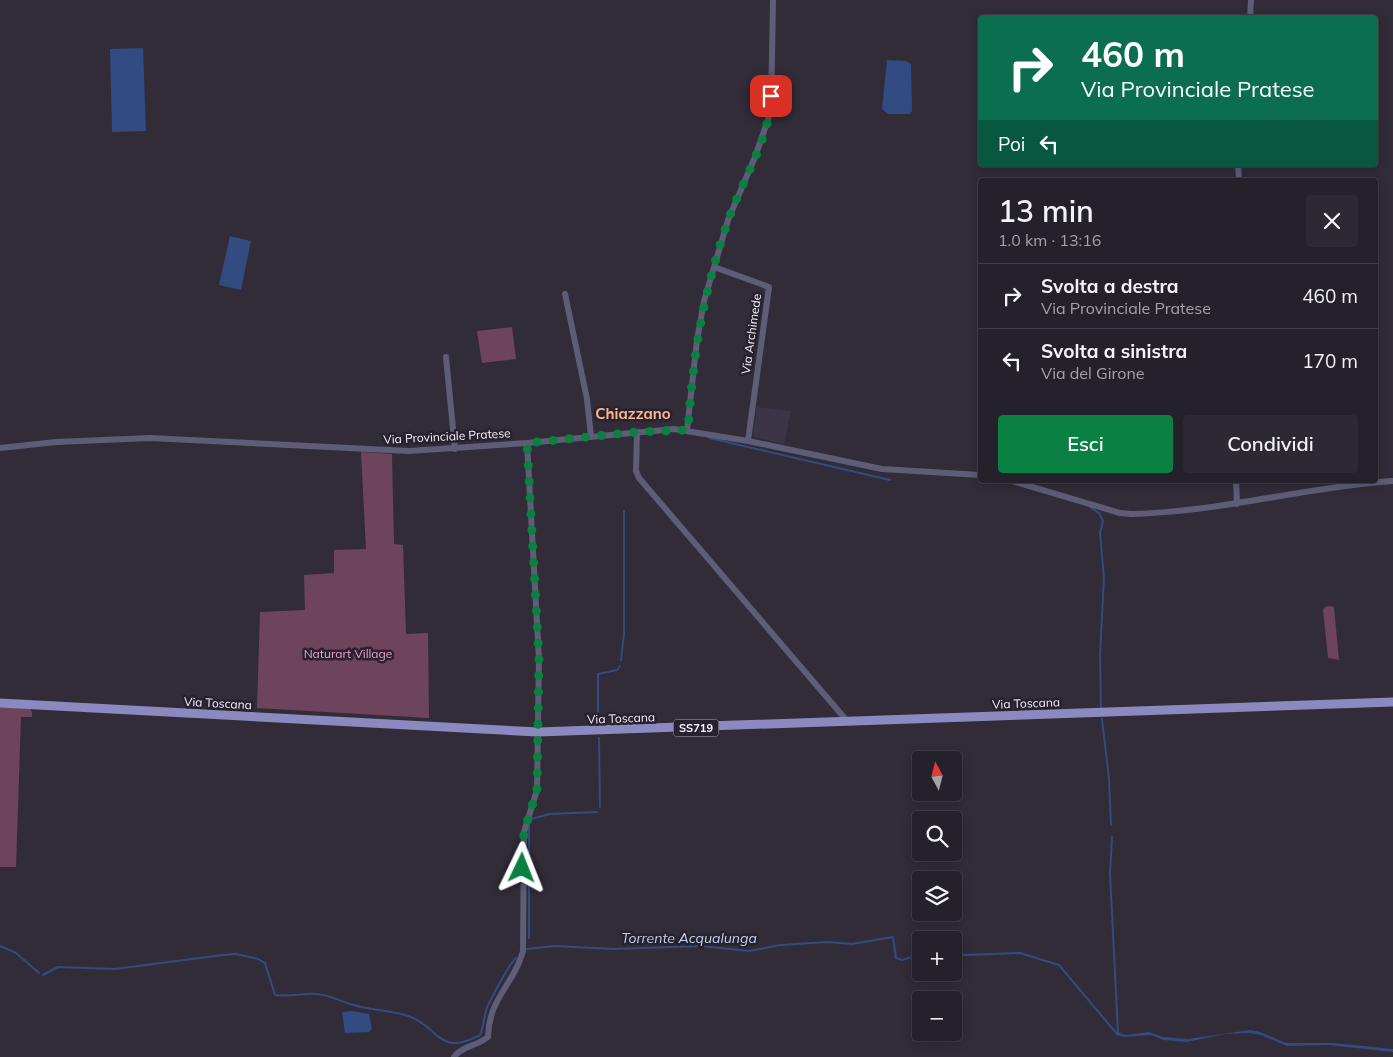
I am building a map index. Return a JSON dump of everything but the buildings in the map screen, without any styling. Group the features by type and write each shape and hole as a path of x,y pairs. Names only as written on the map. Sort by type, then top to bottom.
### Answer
{"main road":[{"name":"Via Toscana","path":"0,703 538,732 849,723 1393,702"}],"street":[{"path":"688,430 699,322 728,220 755,157 771,111 773,0"},
{"path":"1250,15 1251,0"},
{"name":"Via Archimede","path":"714,267 769,287 748,441"},
{"path":"565,294 588,399 591,436"},
{"path":"446,357 456,449"},
{"name":"Via Provinciale Pratese","path":"0,448 56,442 150,438 382,451 456,449 637,432 688,430 882,469 978,475"},
{"path":"637,432 637,476 849,723"},
{"path":"454,1057 460,1050 488,1038 488,1019 523,952 524,832 537,790 539,659 527,443"},
{"path":"1378,483 1393,481"},
{"path":"1019,483 1120,513 1132,514 1237,504 1305,491 1375,483"},
{"path":"1236,483 1237,504"}],"shaded area":[{"path":"757,407 791,411 784,444 753,435"}],"green space":[{"path":"512,327 516,359 482,363 477,331"},
{"name":"Naturart Village","path":"361,452 392,454 394,544 403,545 406,634 428,633 429,718 257,708 260,612 305,610 304,575 334,573 334,550 366,549"},
{"path":"1329,606 1334,607 1339,660 1328,658 1323,610"},
{"path":"0,707 30,709 32,712 32,717 21,717 16,867 0,867"}],"water":[{"path":"143,48 146,131 112,132 110,49"},
{"path":"887,60 906,61 911,64 912,111 909,114 888,114 882,109"},
{"path":"230,236 251,241 241,290 219,285"},
{"path":"352,1011 369,1014 372,1029 369,1032 345,1033 342,1012"},
{"path":"1250,1030 1260,1032 1286,1043 1333,1043 1393,1049 1393,1052 1328,1045 1287,1046 1261,1035 1249,1033 1225,1034 1187,1042 1163,1040 1151,1035 1124,1037 1115,1035 1118,1032 1126,1035 1149,1032 1163,1037 1188,1039"}],"waterway":[{"path":"709,438 890,480"},
{"path":"1090,507 1099,513 1103,521 1100,533 1104,578 1100,655 1101,707"},
{"path":"621,660 624,634 624,511"},
{"path":"598,726 598,674 617,670 620,666"},
{"path":"1102,719 1109,779 1111,825"},
{"path":"599,738 600,807"},
{"path":"531,819 550,814 597,812"},
{"path":"529,824 529,938"},
{"path":"1112,837 1110,874 1118,1033"},
{"name":"Torrente Acqualunga","path":"527,949 554,946 614,949 701,946 749,951 781,945 828,942 852,944 893,937 896,958 902,960 912,957"},
{"path":"0,946 16,953 39,973"},
{"name":"Torrente Acqualunga","path":"962,955 1020,953 1059,965 1117,1034"},
{"path":"43,975 58,967 115,969 236,954 258,959 265,963 275,995 322,995 361,1007 404,1015 420,1022 448,1042 456,1043 480,1035 488,1005 505,973 516,958"}],"district":[{"name":"Chiazzano","path":"633,413"}],"route":[{"path":"522,868 524,832 528,814 533,805 537,790 539,659 527,443 674,429 688,430 691,387 699,322 704,300 728,220 755,157 771,111 771,96"}]}
